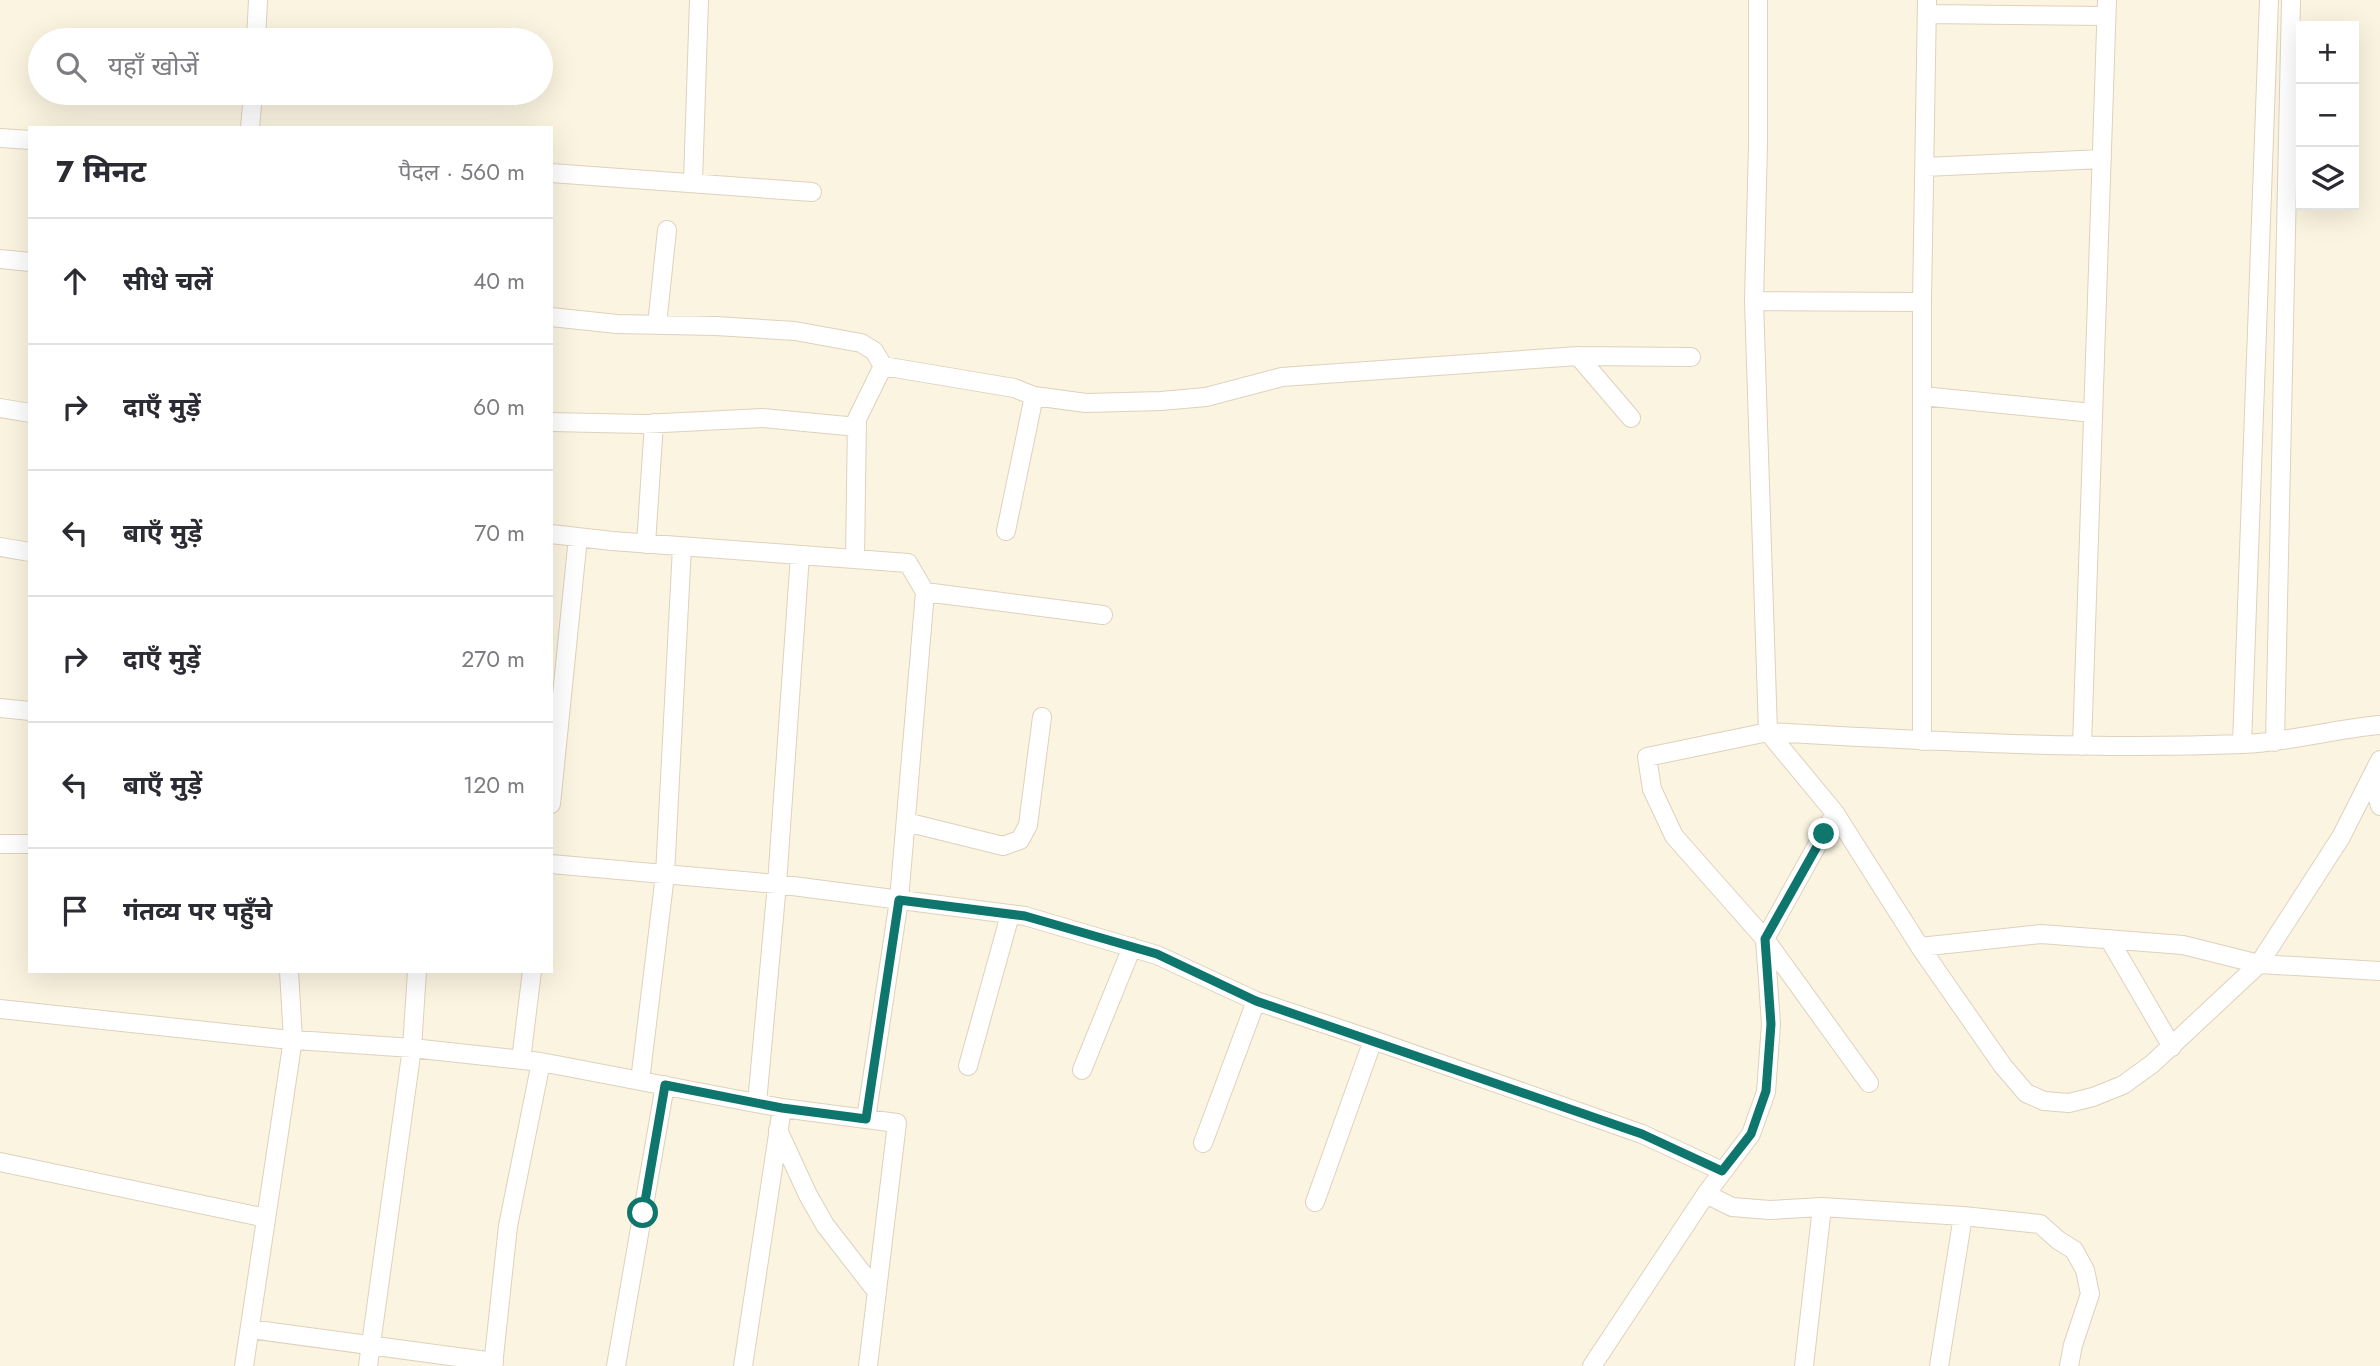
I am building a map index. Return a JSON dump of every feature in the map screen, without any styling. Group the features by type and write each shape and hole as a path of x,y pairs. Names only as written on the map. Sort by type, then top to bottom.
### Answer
{"street":[{"path":"257,28 258,0"},
{"path":"693,183 699,0"},
{"path":"1758,0 1754,301 1768,732 1835,813 1920,947 2003,1066 2026,1093 2044,1101 2068,1103 2093,1097 2113,1089 2152,1064 2172,1047 2259,964 2341,837 2376,768"},
{"path":"2242,744 2269,0"},
{"path":"2275,742 2291,0"},
{"path":"1922,741 1922,302 1927,7 2106,8 2082,746"},
{"path":"250,126 252,105"},
{"path":"0,138 28,140"},
{"path":"1925,167 2102,159"},
{"path":"553,173 812,192"},
{"path":"657,325 667,230"},
{"path":"0,259 28,262"},
{"path":"1754,301 1922,302"},
{"path":"553,317 617,324 795,331 861,343 874,351 883,366 1014,387 1034,396 1086,403 1206,397 1282,377 1578,356 1691,357"},
{"path":"1578,356 1631,418"},
{"path":"855,559 857,419 883,366"},
{"path":"1006,531 1034,396"},
{"path":"1922,396 2094,413"},
{"path":"0,408 28,413"},
{"path":"553,422 654,423 763,418 857,427"},
{"path":"646,544 654,423"},
{"path":"553,534 682,547 908,563 925,592 899,900 866,1119"},
{"path":"553,784 578,537"},
{"path":"0,547 28,552"},
{"path":"640,1081 665,876 682,547"},
{"path":"757,1103 777,884 800,555"},
{"path":"925,592 1103,615"},
{"path":"0,708 28,711"},
{"path":"906,822 1003,846 1020,840 1028,825 1042,717"},
{"path":"1869,1083 1765,939 1674,836 1652,789 1647,757 1768,732 1922,741 2082,746 2275,742 2380,725"},
{"path":"2376,768 2379,799"},
{"path":"1592,1366 1706,1194 1751,1134 1766,1091 1771,1024 1765,939 1835,813"},
{"path":"0,844 28,844"},
{"path":"553,864 777,884 1025,916 1157,954 1256,1001 1642,1134 1722,1171"},
{"path":"968,1066 1010,915"},
{"path":"1920,947 2041,934 2183,945 2259,964 2380,971"},
{"path":"2109,939 2172,1047"},
{"path":"1082,1070 1132,947"},
{"path":"244,1366 293,1040 289,973"},
{"path":"368,1366 412,1048 417,973"},
{"path":"521,1060 532,973"},
{"path":"1203,1143 1256,1001"},
{"path":"0,1009 293,1040 412,1048 541,1062 782,1108 897,1123 868,1366"},
{"path":"1315,1202 1373,1040"},
{"path":"250,1329 494,1364 508,1226 541,1062"},
{"path":"616,1366 665,1085"},
{"path":"743,1366 782,1108"},
{"path":"778,1130 825,1225 877,1292"},
{"path":"0,1162 266,1218"},
{"path":"1706,1194 1732,1207 1770,1210 1822,1207 2040,1224 2074,1250 2085,1270 2090,1294 2069,1366"},
{"path":"1804,1366 1822,1207"},
{"path":"1939,1366 1963,1216"}],"route":[{"path":"643,1213 665,1085 782,1108 866,1119 899,900 1025,916 1157,954 1256,1001 1642,1134 1722,1171 1751,1134 1766,1091 1771,1024 1765,939 1824,834"}]}
